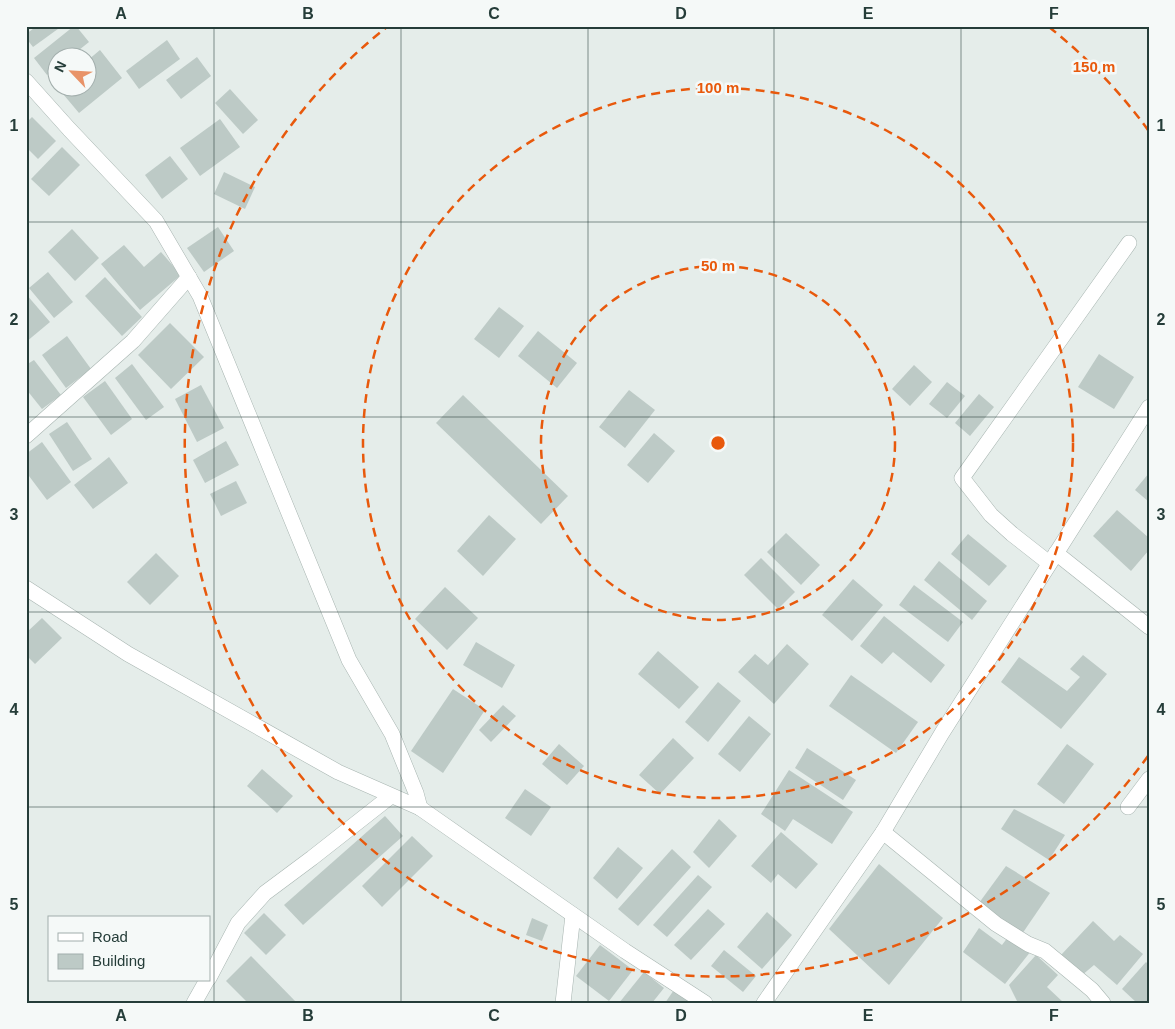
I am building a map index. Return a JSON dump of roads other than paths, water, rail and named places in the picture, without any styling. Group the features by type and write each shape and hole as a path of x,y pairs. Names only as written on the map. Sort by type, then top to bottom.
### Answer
{"street":[{"path":"26,81 156,221 200,296 349,660 392,734 420,808"},
{"path":"1129,243 962,478 991,515 1012,534 1053,558 1149,627"},
{"path":"26,436 133,341 189,277"},
{"path":"764,1003 883,832 942,733 1149,407"},
{"path":"26,588 128,654 338,772 420,808 573,915 705,1003"},
{"path":"1128,806 1149,779"},
{"path":"210,975 238,923 265,893 391,796"},
{"path":"883,832 996,924 1045,952 1092,990 1103,1003"},
{"path":"563,1003 573,915"},
{"path":"194,1003 206,982"}]}
